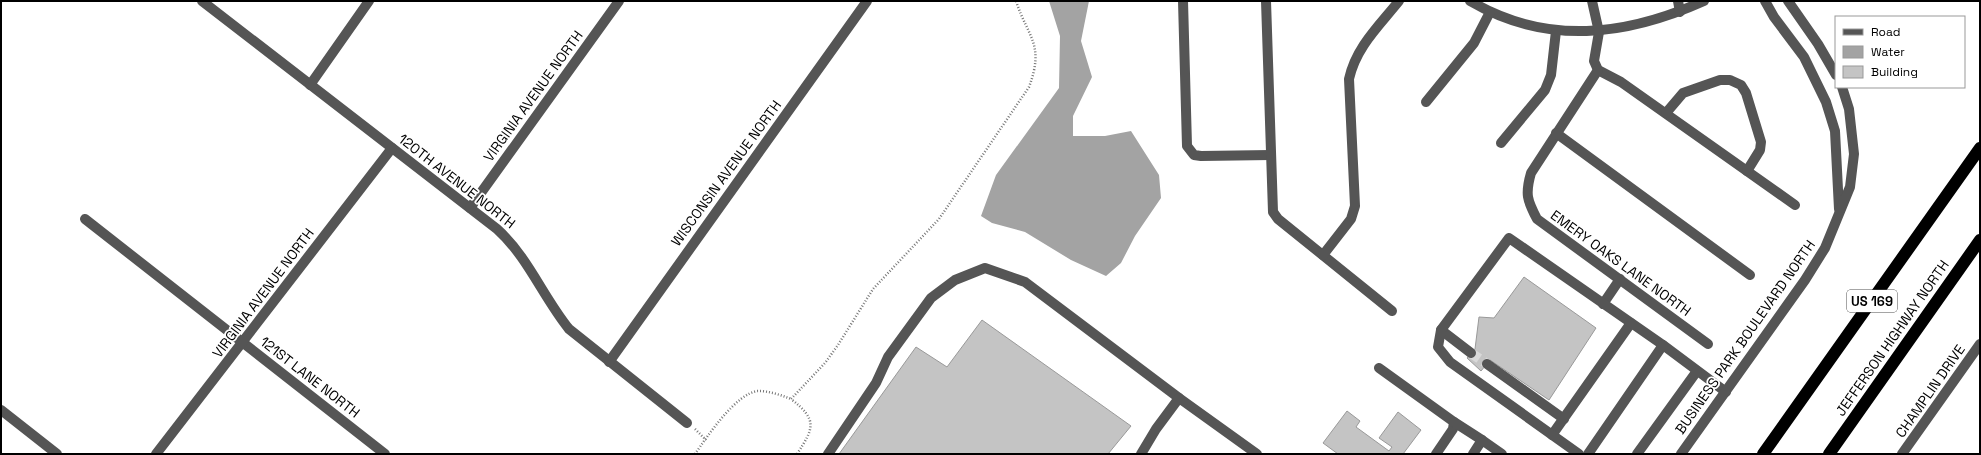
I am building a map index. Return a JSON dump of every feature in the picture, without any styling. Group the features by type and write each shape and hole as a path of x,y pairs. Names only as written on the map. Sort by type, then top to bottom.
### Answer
{"highway":[{"name":"US 169","path":"1763,454 1980,148"},
{"name":"JEFFERSON HIGHWAY NORTH","path":"1829,454 1980,240"}],"street":[{"name":"120TH AVENUE NORTH","path":"202,1 509,239 531,270 553,310 565,324 609,362 687,423"},
{"path":"310,85 370,1"},
{"name":"VIRGINIA AVENUE NORTH","path":"470,208 619,1"},
{"name":"WISCONSIN AVENUE NORTH","path":"609,362 867,1"},
{"path":"1183,1 1187,146 1194,155 1201,156 1271,155"},
{"path":"1266,1 1273,212 1278,219 1392,311"},
{"path":"1324,255 1351,219 1355,206 1349,80 1353,62 1363,46 1399,1"},
{"path":"1471,1 1490,12 1521,24 1556,31 1576,33 1600,32 1660,18 1680,12 1704,1"},
{"path":"1592,1 1600,32 1594,61 1598,70 1621,82 1795,205"},
{"path":"1678,1 1680,12"},
{"name":"BUSINESS PARK BOULEVARD NORTH","path":"1765,1 1774,17 1804,57 1826,102 1835,131 1839,213"},
{"path":"1788,1 1818,44 1835,72"},
{"path":"1426,102 1474,43 1490,12"},
{"path":"1501,143 1545,90 1551,75 1556,31"},
{"name":"EMERY OAKS LANE NORTH","path":"1598,70 1531,173 1526,189 1529,203 1537,218 1708,344"},
{"path":"1666,113 1674,101 1683,93 1720,80 1730,80 1741,85 1746,93 1761,142 1760,150 1747,171"},
{"name":"BUSINESS PARK BOULEVARD NORTH","path":"1681,454 1805,280 1825,248 1850,187 1854,154 1849,109 1842,88"},
{"path":"1556,133 1750,275"},
{"name":"VIRGINIA AVENUE NORTH","path":"156,454 392,148"},
{"name":"121ST LANE NORTH","path":"85,219 385,454"},
{"path":"1579,454 1450,362 1438,347 1440,330 1509,238 1663,345 1726,392"},
{"path":"828,454 876,384 888,357 931,298 955,280 985,268 1025,282 1179,398 1257,454"},
{"path":"1603,304 1620,279"},
{"path":"1552,435 1631,323"},
{"path":"1440,330 1471,353"},
{"name":"CHAMPLIN DRIVE","path":"1902,454 1980,344"},
{"path":"1588,454 1663,345"},
{"path":"1487,364 1564,419"},
{"path":"1379,368 1454,422 1502,454"},
{"path":"1637,454 1697,371"},
{"path":"1141,454 1156,429 1179,398"},
{"path":"1,410 57,454"},
{"path":"1436,454 1453,429 1454,422"},
{"path":"1473,454 1482,440"}],"path":[{"path":"792,399 834,351 873,289 939,219 1029,87 1035,66 1036,52 1032,36 1016,1"},
{"path":"695,454 731,409 744,397 758,391 777,394 792,399 802,408 811,426 810,435 797,454"}],"water":[{"path":"1049,1 1089,1 1081,41 1092,77 1073,116 1073,136 1105,136 1131,131 1159,175 1161,198 1135,236 1121,263 1106,276 1071,260 1025,232 992,223 981,216 996,175 1059,88 1060,36"}],"building":[{"path":"1524,277 1596,328 1549,400 1490,360 1481,371 1467,358 1475,349 1479,317 1494,318"},
{"path":"982,320 1131,426 1108,454 839,454 916,347 947,367"},
{"path":"1347,411 1360,421 1356,427 1389,451 1392,447 1379,438 1398,412 1421,430 1403,454 1338,454 1323,443"}],"tunnel":[{"path":"1471,353 1487,364"}]}
